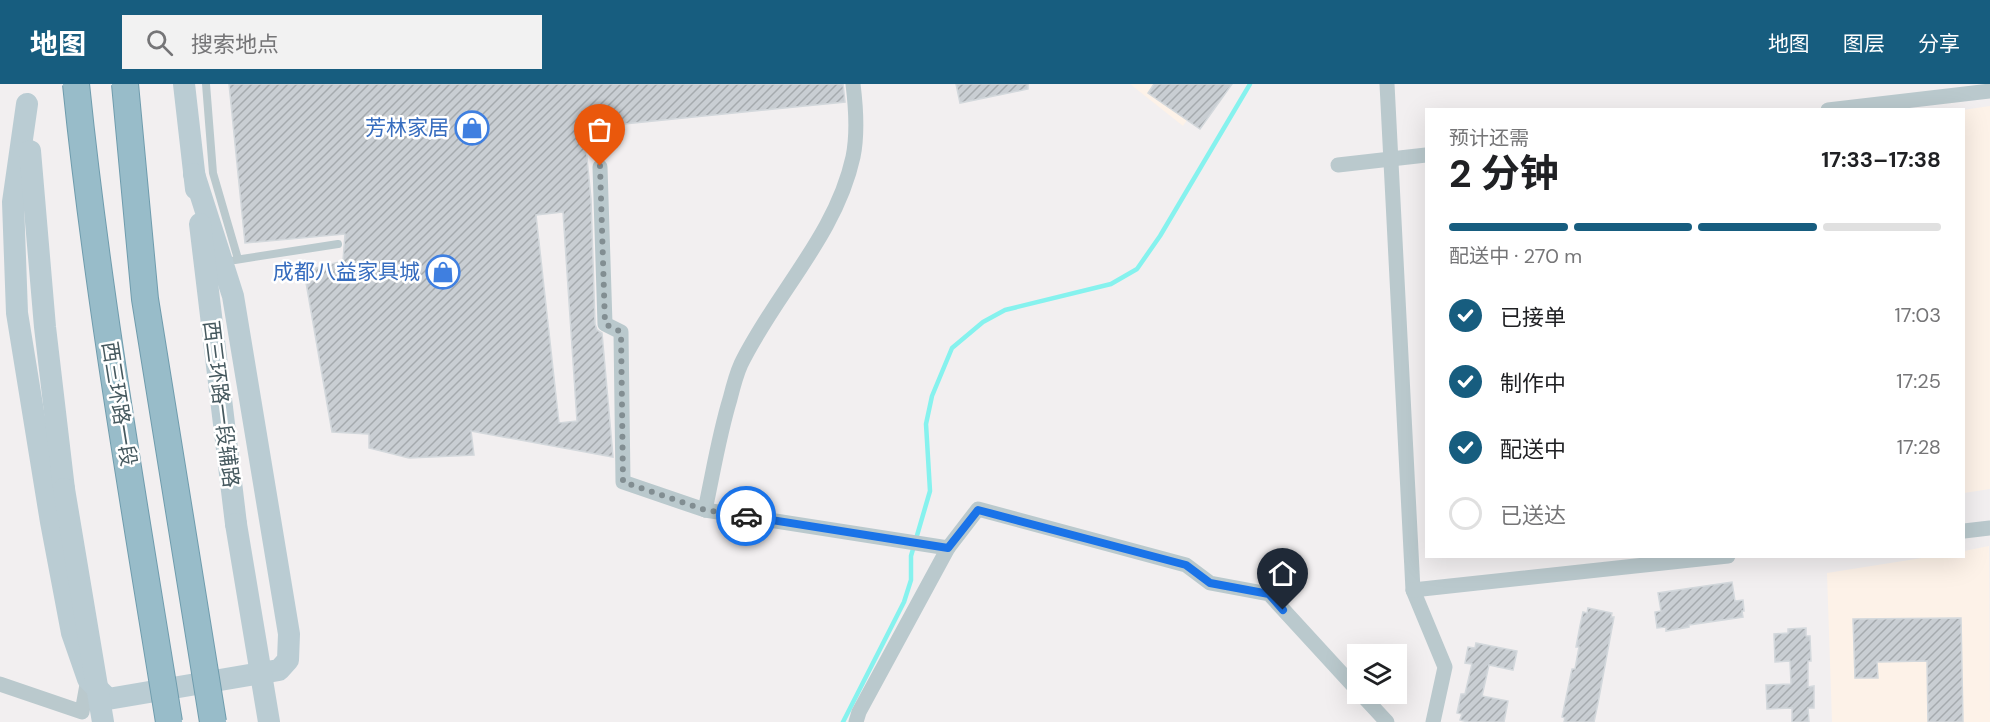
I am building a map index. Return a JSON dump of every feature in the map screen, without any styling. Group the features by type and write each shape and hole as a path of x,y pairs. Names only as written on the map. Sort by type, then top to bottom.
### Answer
{"highway":[{"name":"西三环路一段","path":"76,84 114,374 169,722"},
{"name":"西三环路一段","path":"125,84 145,299 213,722"}],"main road":[{"name":"西三环路一段辅路","path":"184,84 236,524 269,722"},
{"path":"26,94 13,202 17,313 51,522 72,633 88,679 108,699 279,670 288,660 290,634 233,296 230,261 194,174"},
{"path":"26,94 37,245 64,489 103,722"}],"street":[{"path":"705,510 739,367 759,330 821,235 842,191 853,156 856,114 853,84"},
{"path":"1387,84 1413,590 1444,667 1433,722"},
{"path":"1845,108 1990,91"},
{"path":"1338,165 1425,155"},
{"path":"600,166 605,324 621,332 623,482 705,510 948,548"},
{"path":"856,722 859,712 948,548 978,510 1186,565 1210,583 1269,594 1347,679"},
{"path":"1965,531 1990,528"},
{"path":"1413,590 1709,558"},
{"path":"0,684 82,712 88,679"},
{"path":"1370,704 1387,722"}],"lane":[{"path":"206,84 213,173 230,261 338,244"}],"shaded area":[{"path":"1130,84 1212,84 1183,126"},
{"path":"1990,106 1990,489 1965,493 1965,110"},
{"path":"1989,546 1990,722 1832,722 1827,573 1922,558 1965,558 1965,551"}],"building":[{"name":"成都八益家具城","path":"229,84 843,84 845,102 584,128 591,199 595,324 597,330 602,333 613,457 471,431 474,455 409,458 369,448 369,434 332,432 304,271 343,261 345,234 245,243","holes":["563,212 577,421 559,423 536,215"]},
{"path":"956,84 1028,84 1028,89 960,103"},
{"path":"1154,84 1232,84 1200,129 1148,93"},
{"path":"1732,582 1735,601 1743,600 1743,617 1666,631 1666,627 1657,628 1655,612 1661,611 1658,593"},
{"path":"1588,608 1612,613 1611,617 1614,617 1594,722 1564,722 1565,718 1562,717 1572,669 1575,669 1580,626 1583,612 1587,613"},
{"path":"1961,618 1963,722 1928,722 1927,661 1877,662 1878,678 1855,678 1853,619"},
{"path":"1806,628 1806,636 1810,636 1811,661 1808,661 1808,687 1814,686 1814,708 1808,708 1809,722 1792,722 1792,708 1767,709 1766,685 1791,684 1790,661 1775,662 1774,634 1788,633 1788,629"},
{"path":"1476,643 1517,651 1513,670 1489,665 1482,696 1508,701 1504,722 1468,722 1460,720 1462,714 1457,713 1461,694 1465,694 1472,664 1465,663 1468,647 1475,648"}],"waterway":[{"path":"843,722 904,602 911,580 911,556 930,491 926,424 932,396 952,348 983,322 1005,310 1111,284 1137,269 1160,236 1250,84"}],"way so far":[{"path":"600,166 605,324 621,332 623,482 705,510 746,516"}],"place":[{"name":"芳林家居","path":"472,128"},
{"name":"成都八益家具城","path":"443,272"}],"route":[{"path":"746,516 948,548 978,510 1186,565 1210,583 1269,594 1283,610"}]}
